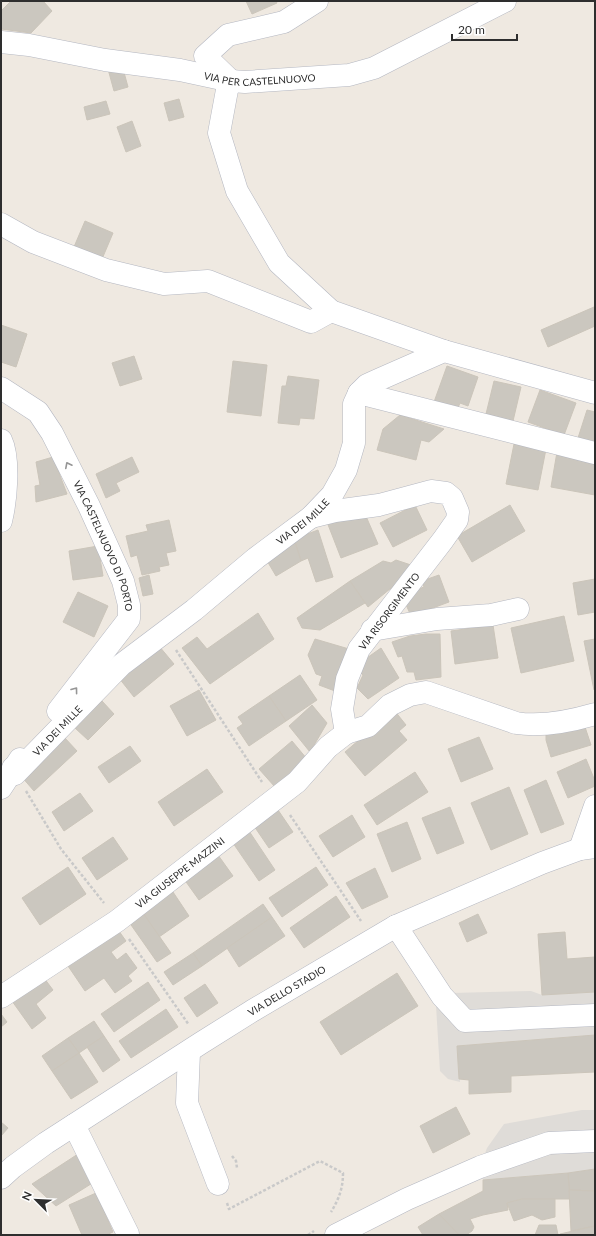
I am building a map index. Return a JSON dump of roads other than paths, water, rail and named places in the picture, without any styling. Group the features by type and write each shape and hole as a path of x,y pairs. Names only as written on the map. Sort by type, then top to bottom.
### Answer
{"street":[{"path":"317,1 284,22 228,36 205,56 230,81 219,133 237,191 279,263 331,311 444,350 595,393"},
{"name":"VIA PER CASTELNUOVO","path":"1,42 28,45 104,60 180,70 230,81 245,82 349,75 374,68 505,1"},
{"path":"1,224 33,242 106,270 164,284 208,281 311,322 331,311"},
{"path":"360,393 367,386 378,380 444,350"},
{"name":"VIA CASTELNUOVO DI PORTO","path":"1,388 38,412 52,433 92,513 123,582 129,605 129,619 70,697 13,768 1,788"},
{"path":"360,393 595,453"},
{"name":"VIA DEI MILLE","path":"13,768 15,774 121,664 194,610 256,558 311,518 332,495 346,470 354,443 354,404 360,393"},
{"path":"1,440 5,448 6,462 4,511 1,522"},
{"name":"VIA RISORGIMENTO","path":"311,518 335,511 379,505 431,491 446,493 456,505 457,520 453,527 372,630 359,649 347,679 342,708 346,733"},
{"path":"372,630 437,619 491,615 518,609"},
{"path":"346,733 368,726 390,705 410,695 426,692 516,723 529,725 578,719 595,714"},
{"name":"VIA GIUSEPPE MAZZINI","path":"1,997 135,907 297,782 328,747 346,733"},
{"path":"588,848 595,806"},
{"name":"VIA DELLO STADIO","path":"1,1178 13,1167 74,1125 252,1011 396,926 542,863 588,848"},
{"path":"396,926 442,996 465,1021 595,1015"},
{"path":"189,1052 187,1103 222,1181"},
{"path":"74,1125 128,1234"},
{"path":"327,1227 407,1199 480,1167 549,1143 595,1141"}]}
